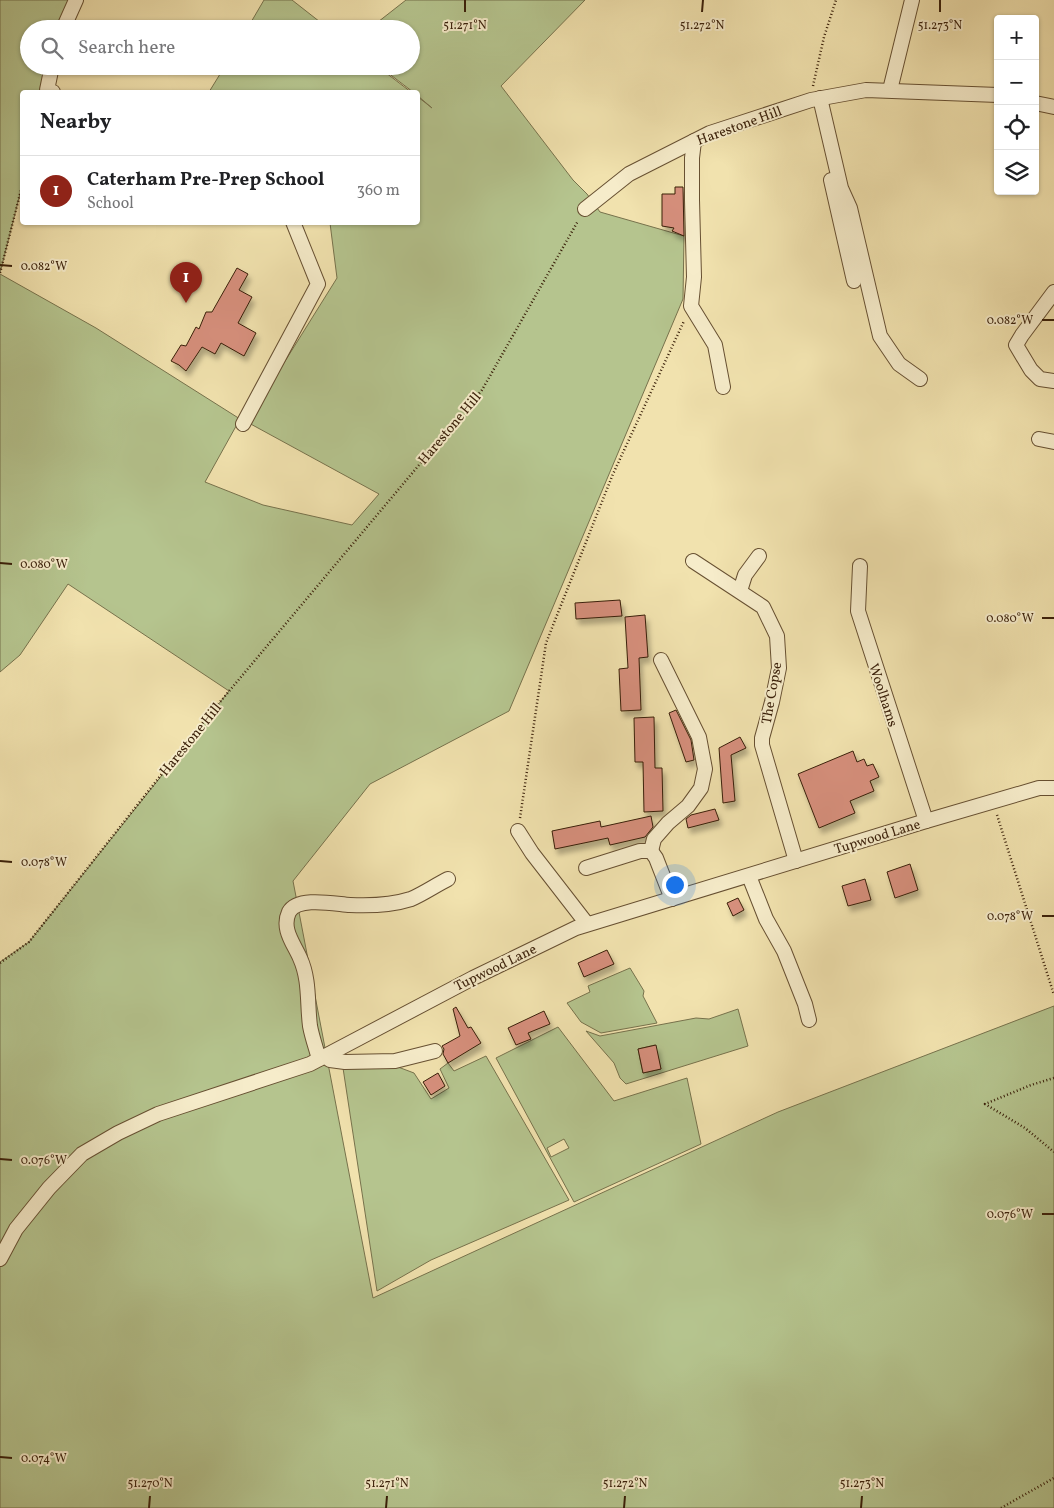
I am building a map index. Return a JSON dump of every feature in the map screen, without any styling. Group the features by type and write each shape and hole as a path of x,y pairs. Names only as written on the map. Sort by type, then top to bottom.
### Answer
{"street":[{"path":"67,20 76,0"},
{"path":"890,90 912,0"},
{"path":"50,90 51,75"},
{"name":"Harestone Hill","path":"585,209 629,174 710,133 815,99 866,90 994,95"},
{"path":"815,99 840,224 854,281"},
{"path":"815,99 841,188 850,208 880,336 899,364 920,379"},
{"path":"1039,104 1054,107"},
{"path":"694,141 692,200 694,277 691,306 715,345 723,387"},
{"path":"243,424 318,284 294,225"},
{"path":"1054,292 1016,345 1031,370 1040,379 1054,381"},
{"path":"1039,439 1054,442"},
{"path":"740,591 745,575 759,556"},
{"name":"The Copse","path":"693,561 763,606 777,636 779,668 762,738 762,745 796,861"},
{"name":"Woolhams","path":"860,566 858,611 926,820"},
{"path":"660,660 699,737 705,769 701,788 688,806 668,823 654,839 651,851 656,858 672,899"},
{"name":"Tupwood Lane","path":"0,1259 16,1229 49,1188 82,1154 158,1114 310,1064 473,978 576,928 926,820 1039,788 1054,788"},
{"path":"518,831 532,854 587,924"},
{"path":"586,868 640,851 651,851"},
{"path":"748,876 766,919 784,951 809,1020"},
{"path":"435,1051 395,1061 345,1062 322,1058 310,1026 307,982 301,959 291,942 287,930 290,911 296,905 310,901 364,905 392,903 412,898 448,879"}],"path":[{"path":"815,99 814,79 824,36 836,0"},
{"path":"0,273 20,194"},
{"name":"Harestone Hill","path":"0,962 29,942 199,727 482,390 585,209"},
{"path":"518,831 546,643 613,474 691,306"},
{"path":"992,802 1054,995"},
{"path":"1054,1078 1031,1084 984,1104 1025,1128 1054,1152"},
{"path":"1001,1508 1054,1478"}],"green space":[{"path":"0,0 79,0 72,20 20,20 20,75 52,75 47,90 20,90 20,194 0,273"},
{"path":"264,0 292,0 318,20 252,20"},
{"path":"406,0 585,0 501,86 600,212 684,236 683,299 509,711 370,784 293,881 373,1298 778,1112 1054,1006 1054,1508 0,1508 0,962 29,942 229,691 68,584 20,655 0,672 0,274 96,328 240,419 205,482 263,505 352,525 379,494 247,422 337,278 330,225 420,225 420,99 432,108 420,98 420,90 410,90 391,75 420,75 420,20 380,20"},
{"path":"219,75 389,75 408,90 210,90"},
{"path":"630,968 644,991 643,996 657,1023 601,1033 581,1022 567,1003 590,992 588,986"},
{"path":"738,1009 748,1046 626,1084 620,1078 614,1063 586,1031 600,1036 696,1018 709,1019","holes":["655,1045 661,1069 643,1073 638,1049"]},
{"path":"558,1027 614,1101 687,1078 701,1144 574,1202 496,1058","holes":["564,1139 569,1148 551,1157 547,1148"]},
{"path":"486,1056 569,1200 431,1260 377,1291 343,1068 398,1067 414,1073 431,1099 449,1088 440,1069 448,1063 454,1071"}],"building":[{"path":"675,187 683,187 684,236 672,231 674,228 662,226 662,194 675,194"},
{"path":"237,268 248,274 239,290 252,297 238,323 256,333 244,356 221,343 215,354 202,347 186,371 171,361 181,345 186,346 196,327 199,329 206,312 212,312"},
{"path":"620,600 622,616 576,619 575,603"},
{"path":"645,615 648,657 639,658 641,710 621,711 619,669 628,668 625,617"},
{"path":"676,710 691,740 694,760 686,762 669,713"},
{"path":"654,717 655,768 662,768 663,811 644,812 643,762 635,762 634,718"},
{"path":"740,737 746,748 731,755 735,801 723,803 719,748"},
{"path":"853,751 857,762 864,759 867,766 873,764 879,777 870,781 874,791 850,801 855,813 819,828 798,774"},
{"path":"715,809 719,820 688,828 686,819 691,815"},
{"path":"651,816 653,827 645,837 610,845 608,838 555,849 552,831 600,821 601,827"},
{"path":"910,864 918,890 895,898 887,872"},
{"path":"865,879 871,900 848,906 842,886"},
{"path":"738,898 744,910 733,916 727,903"},
{"path":"607,950 614,964 584,977 578,963"},
{"path":"456,1007 468,1028 471,1027 481,1043 448,1063 443,1054 444,1049 442,1046 460,1036 453,1009"},
{"path":"544,1011 550,1024 528,1033 531,1039 516,1045 508,1028"},
{"path":"656,1045 661,1069 643,1073 638,1049"},
{"path":"438,1073 445,1086 431,1095 423,1082"}],"place":[{"name":"Caterham Pre-Prep School","path":"186,303"}]}
